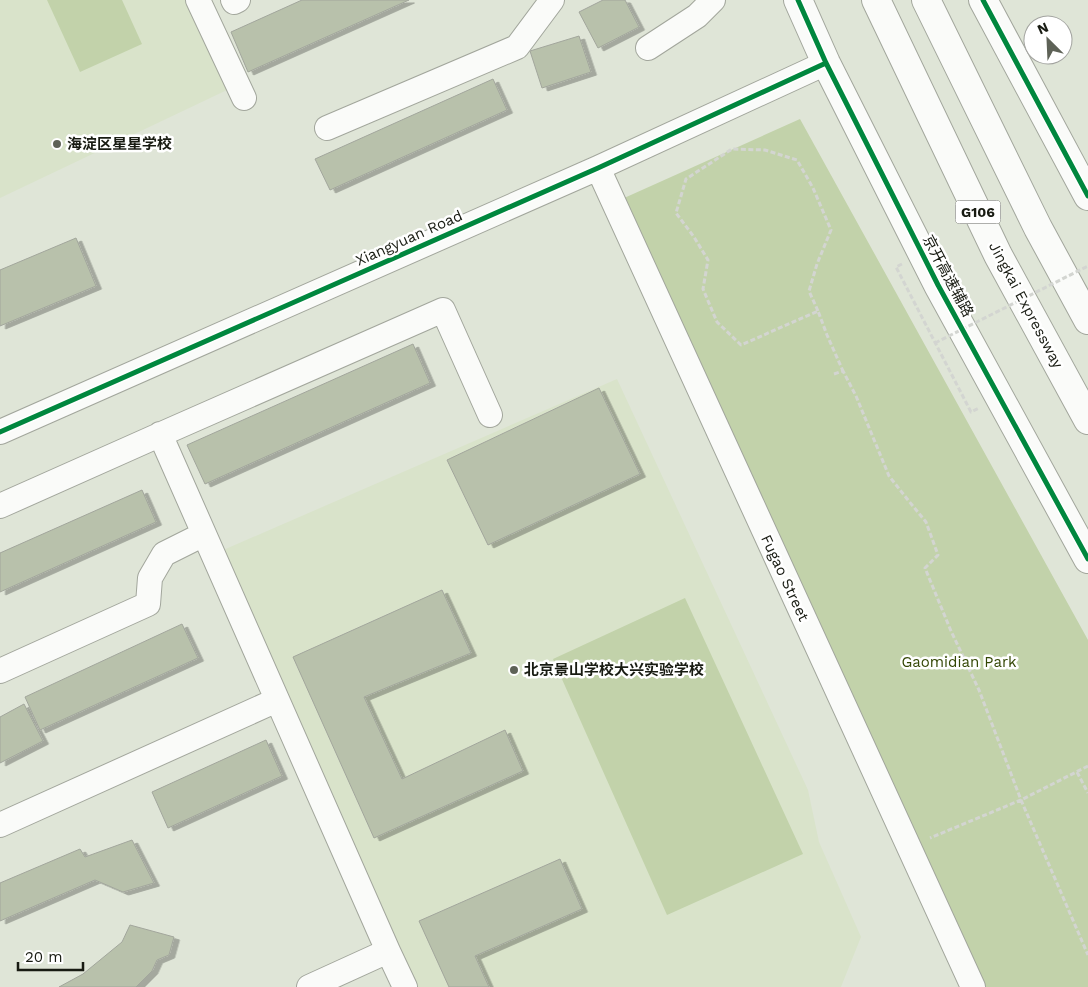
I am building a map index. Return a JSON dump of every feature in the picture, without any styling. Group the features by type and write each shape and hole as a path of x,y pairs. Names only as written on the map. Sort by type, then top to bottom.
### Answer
{"main road":[{"name":"京开高速辅路","path":"798,0 826,63 938,285 1088,558"},
{"name":"Jingkai Expressway","path":"876,0 998,255 1088,420"},
{"name":"G106","path":"926,0 1038,228 1088,320"},
{"path":"983,0 1088,196"}],"street":[{"path":"198,0 244,98"},
{"path":"233,0 234,2 238,0"},
{"path":"327,128 517,47 552,0"},
{"path":"648,48 698,16 713,0"},
{"name":"Xiangyuan Road","path":"0,432 598,168 826,63"},
{"name":"Fugao Street","path":"598,168 973,987"},
{"path":"0,506 443,310 490,415"},
{"path":"160,434 405,987"},
{"path":"0,671 148,604 150,578 164,554 204,534"},
{"path":"0,826 277,700"},
{"path":"309,987 388,951"}],"path":[{"path":"818,311 741,345 717,322 703,289 708,260 676,213 686,179 732,150 765,150 797,160 813,188 831,230 817,264 809,291 818,311 826,335 856,396 889,476 926,522 938,555 925,568 951,631 979,690 1021,800 1088,954"},
{"path":"935,342 1088,266"},
{"path":"896,267 971,412"},
{"path":"834,374 843,371"},
{"path":"908,846 1021,800 1088,766"},
{"path":"1077,772 1088,793"}],"shaded area":[{"name":"海淀区星星学校","path":"0,0 185,0 227,90 0,198"},
{"name":"北京景山学校大兴实验学校","path":"617,379 808,790 819,842 861,937 841,987 418,987 221,551"}],"green space":[{"path":"47,0 122,0 142,44 80,72"},
{"name":"Gaomidian Park","path":"800,119 1088,640 1088,987 973,987 613,203"},
{"path":"685,598 803,854 667,915 553,659"}],"building":[{"path":"302,0 409,0 248,72 231,32"},
{"path":"603,0 625,0 639,27 598,48 579,12"},
{"path":"579,36 591,72 542,88 530,51"},
{"path":"493,79 507,110 330,190 315,159"},
{"path":"76,238 96,286 0,326 0,270"},
{"path":"413,344 430,383 205,484 187,445"},
{"path":"599,388 640,474 488,545 447,460"},
{"path":"142,490 156,522 0,592 0,553"},
{"path":"442,590 471,653 364,697 402,779 505,730 523,771 374,838 293,657"},
{"path":"182,624 198,658 40,730 25,697"},
{"path":"24,704 43,741 0,763 0,717"},
{"path":"266,740 282,776 168,828 152,792"},
{"path":"132,840 154,883 123,892 95,880 0,921 0,883 80,849 85,857"},
{"path":"560,859 582,909 475,956 489,987 449,987 419,921"},
{"path":"130,925 174,937 169,955 157,960 152,971 136,987 59,987 83,974 122,942"}],"cycle path":[{"path":"798,0 826,63 938,285 1088,559"},
{"path":"983,0 1088,196"},
{"path":"0,432 598,168 826,63"}],"place":[{"name":"海淀区星星学校","path":"57,144"},
{"name":"北京景山学校大兴实验学校","path":"514,670"}]}
